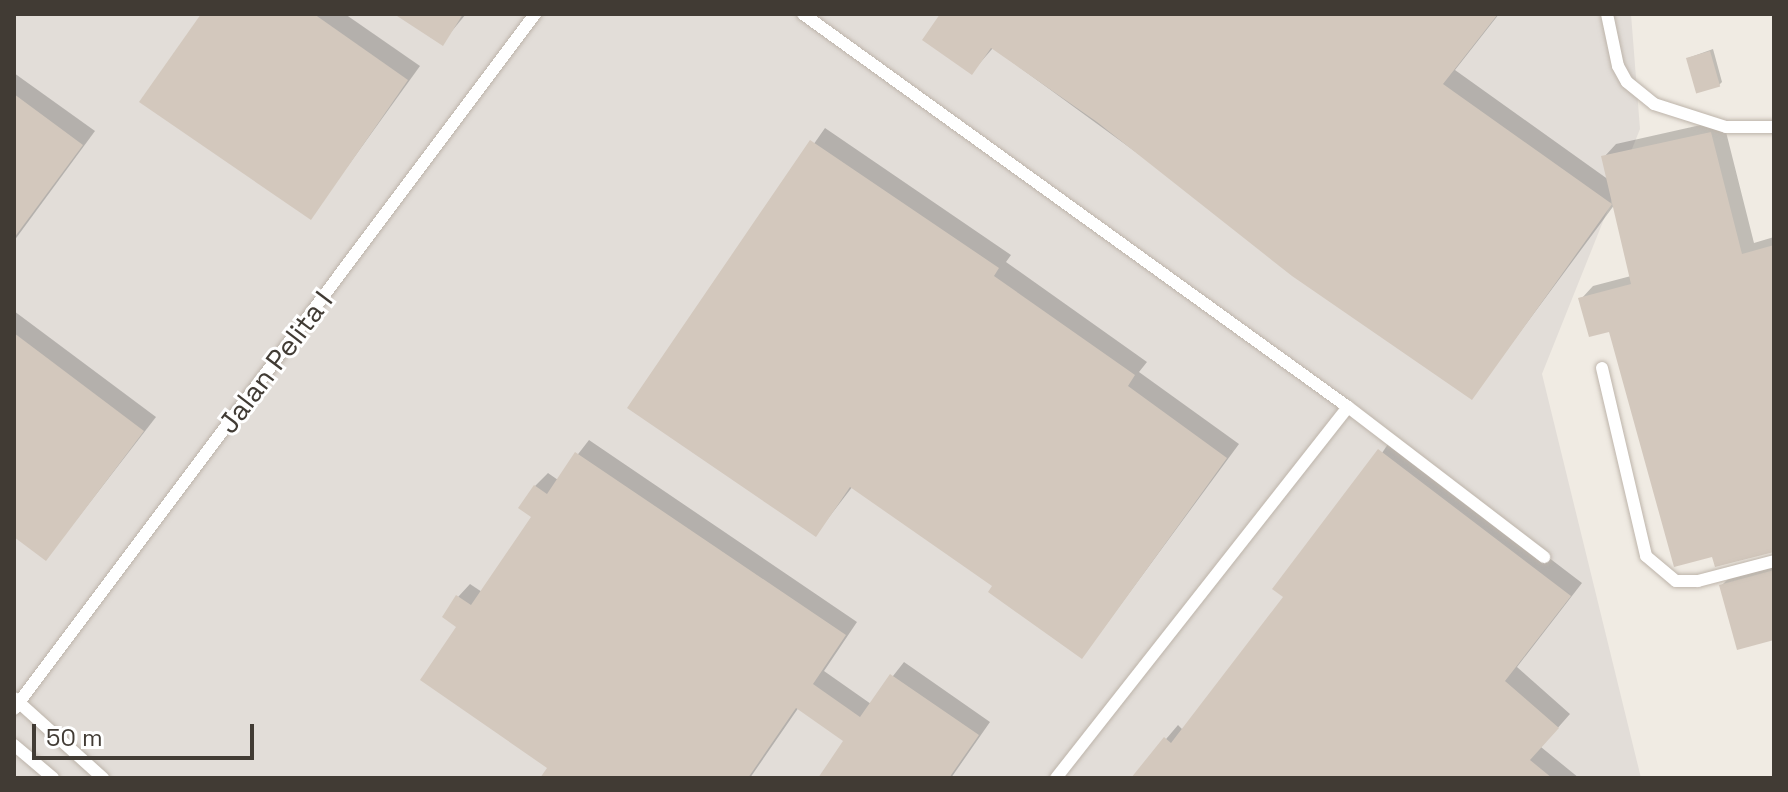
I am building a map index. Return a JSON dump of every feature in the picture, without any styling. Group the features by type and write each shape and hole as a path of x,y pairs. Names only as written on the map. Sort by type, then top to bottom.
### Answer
{"lane":[{"name":"Jalan Pelita I","path":"16,703 535,14"},
{"path":"803,14 1348,407 1544,557"},
{"path":"1607,14 1618,66 1627,82 1654,104 1726,127 1774,127"},
{"path":"1602,368 1646,556 1676,581 1698,581 1774,561"},
{"path":"1056,778 1348,407"},
{"path":"16,703 103,778"},
{"path":"14,745 53,778"}],"shaded area":[{"path":"14,14 1631,14 1640,129 1542,374 1641,778 14,778"}],"building":[{"path":"201,14 314,14 408,80 311,220 139,102"},
{"path":"394,14 463,14 443,46"},
{"path":"940,14 1498,14 1443,84 1612,204 1472,400 1292,276 1097,122 991,48 972,75 922,40"},
{"path":"1710,51 1720,87 1696,93 1686,58"},
{"path":"14,94 83,145 14,238"},
{"path":"1711,132 1742,254 1774,245 1774,552 1715,567 1712,557 1674,567 1609,332 1589,337 1578,298 1631,284 1601,156"},
{"path":"810,140 999,268 994,276 1135,375 1128,386 1227,458 1082,659 988,592 992,586 850,487 816,537 627,408"},
{"path":"14,333 144,431 46,561 14,537"},
{"path":"1378,449 1571,596 1505,681 1559,728 1530,760 1552,778 1131,778 1164,737 1171,743 1283,597 1272,589"},
{"path":"575,452 846,635 813,684 860,717 890,674 979,735 949,778 818,778 843,741 796,708 748,778 540,778 547,768 420,680 456,627 442,617 456,595 471,605 531,517 518,508 534,485 547,494"},
{"path":"1774,570 1774,640 1737,650 1719,585"}]}
